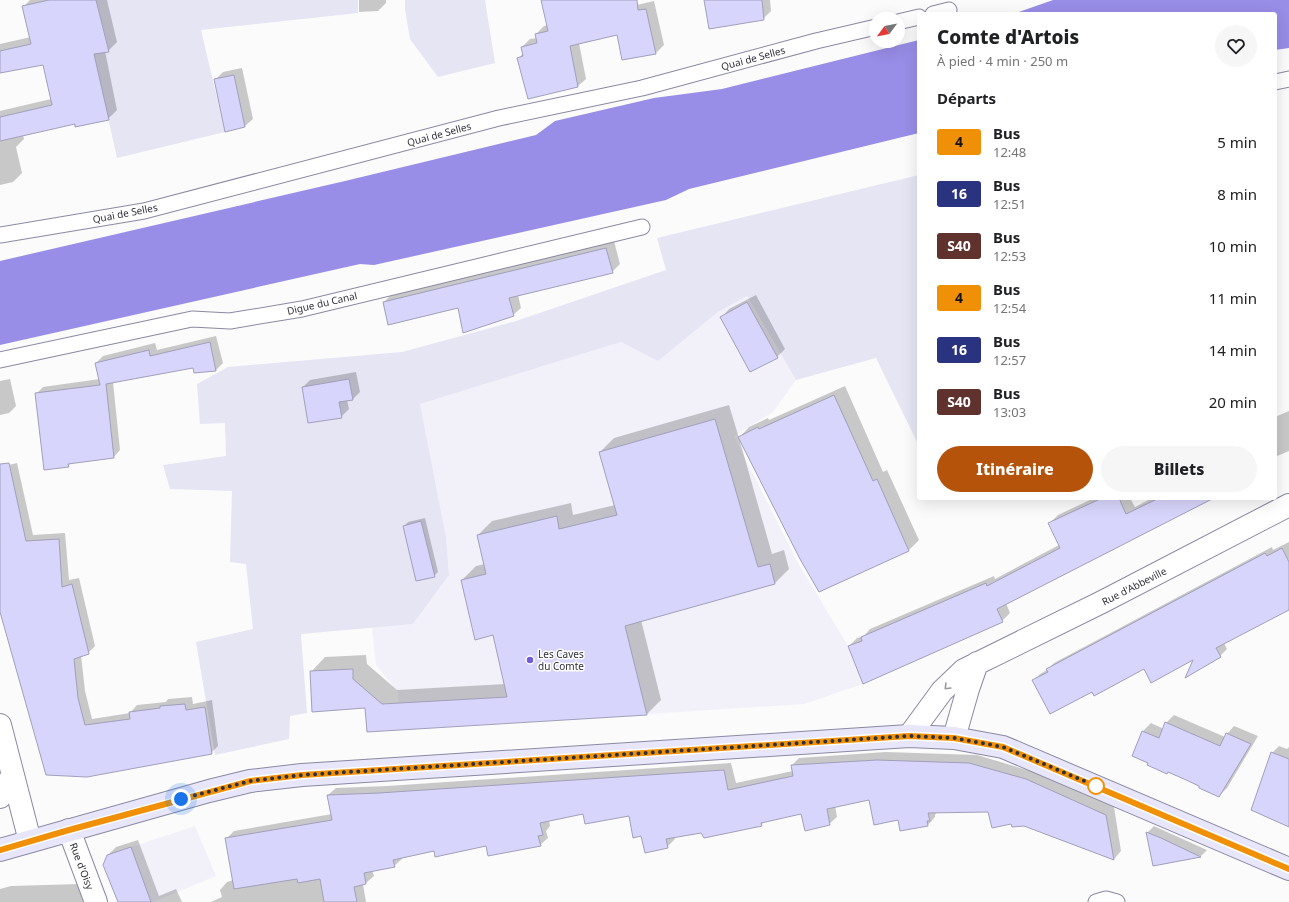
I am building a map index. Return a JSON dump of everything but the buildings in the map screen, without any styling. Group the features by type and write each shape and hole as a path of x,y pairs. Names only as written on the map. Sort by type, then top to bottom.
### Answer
{"main road":[{"path":"0,850 250,781 302,775 909,736 954,738 1003,747 1289,869"}],"street":[{"name":"Rue d'Abbeville","path":"909,736 942,691 964,670 1102,602 1289,505"},
{"path":"954,738 977,663"},
{"path":"0,725 30,841"},
{"path":"0,797 12,776"},
{"name":"Rue d'Oisy","path":"69,830 96,902"}],"lane":[{"path":"941,12 949,10"},
{"path":"905,20 917,17"},
{"name":"Quai de Selles","path":"0,235 144,211 499,118 642,88 816,41 869,29"},
{"path":"1277,82 1289,79"},
{"name":"Digue du Canal","path":"0,360 192,319 230,321 302,309 642,227"},
{"path":"1096,902 1106,899 1117,902"}],"shaded area":[{"path":"96,0 358,0 358,13 201,30 225,132 117,158 94,54 109,51"},
{"path":"405,0 485,0 495,63 438,77 410,39"},
{"path":"1053,0 1289,0 1289,48 1277,50 1277,12 1019,12"},
{"path":"917,40 917,133 689,189 666,200 374,265 360,264 0,345 0,261 536,135 555,121 654,98 722,89 887,48 905,48 905,43"},
{"path":"917,175 917,442 876,358 796,380 747,296 718,312 658,361 621,342 420,404 446,537 449,575 413,624 301,634 307,713 290,716 289,739 215,755 196,642 253,629 246,564 230,562 232,491 170,489 163,465 226,456 225,423 200,424 197,384 228,367 402,352 516,321 666,270 657,238"},
{"path":"747,296 796,380 773,412 734,436 798,563 848,646 863,684 804,704 401,730 398,692 376,665 372,627 413,624 449,575 446,537 420,404 621,342 658,361 718,312"},
{"path":"195,826 216,876 153,902 118,902 103,865 107,855"}],"bus line":[{"name":"4","path":"0,850 209,791 250,781 302,775 909,736 954,738 1003,747 1289,869"}],"place":[{"name":"Les Caves du Comte","path":"530,660"}],"route":[{"path":"181,799 250,781 302,775 909,736 954,738 1003,747 1099,787 1096,786"}]}
